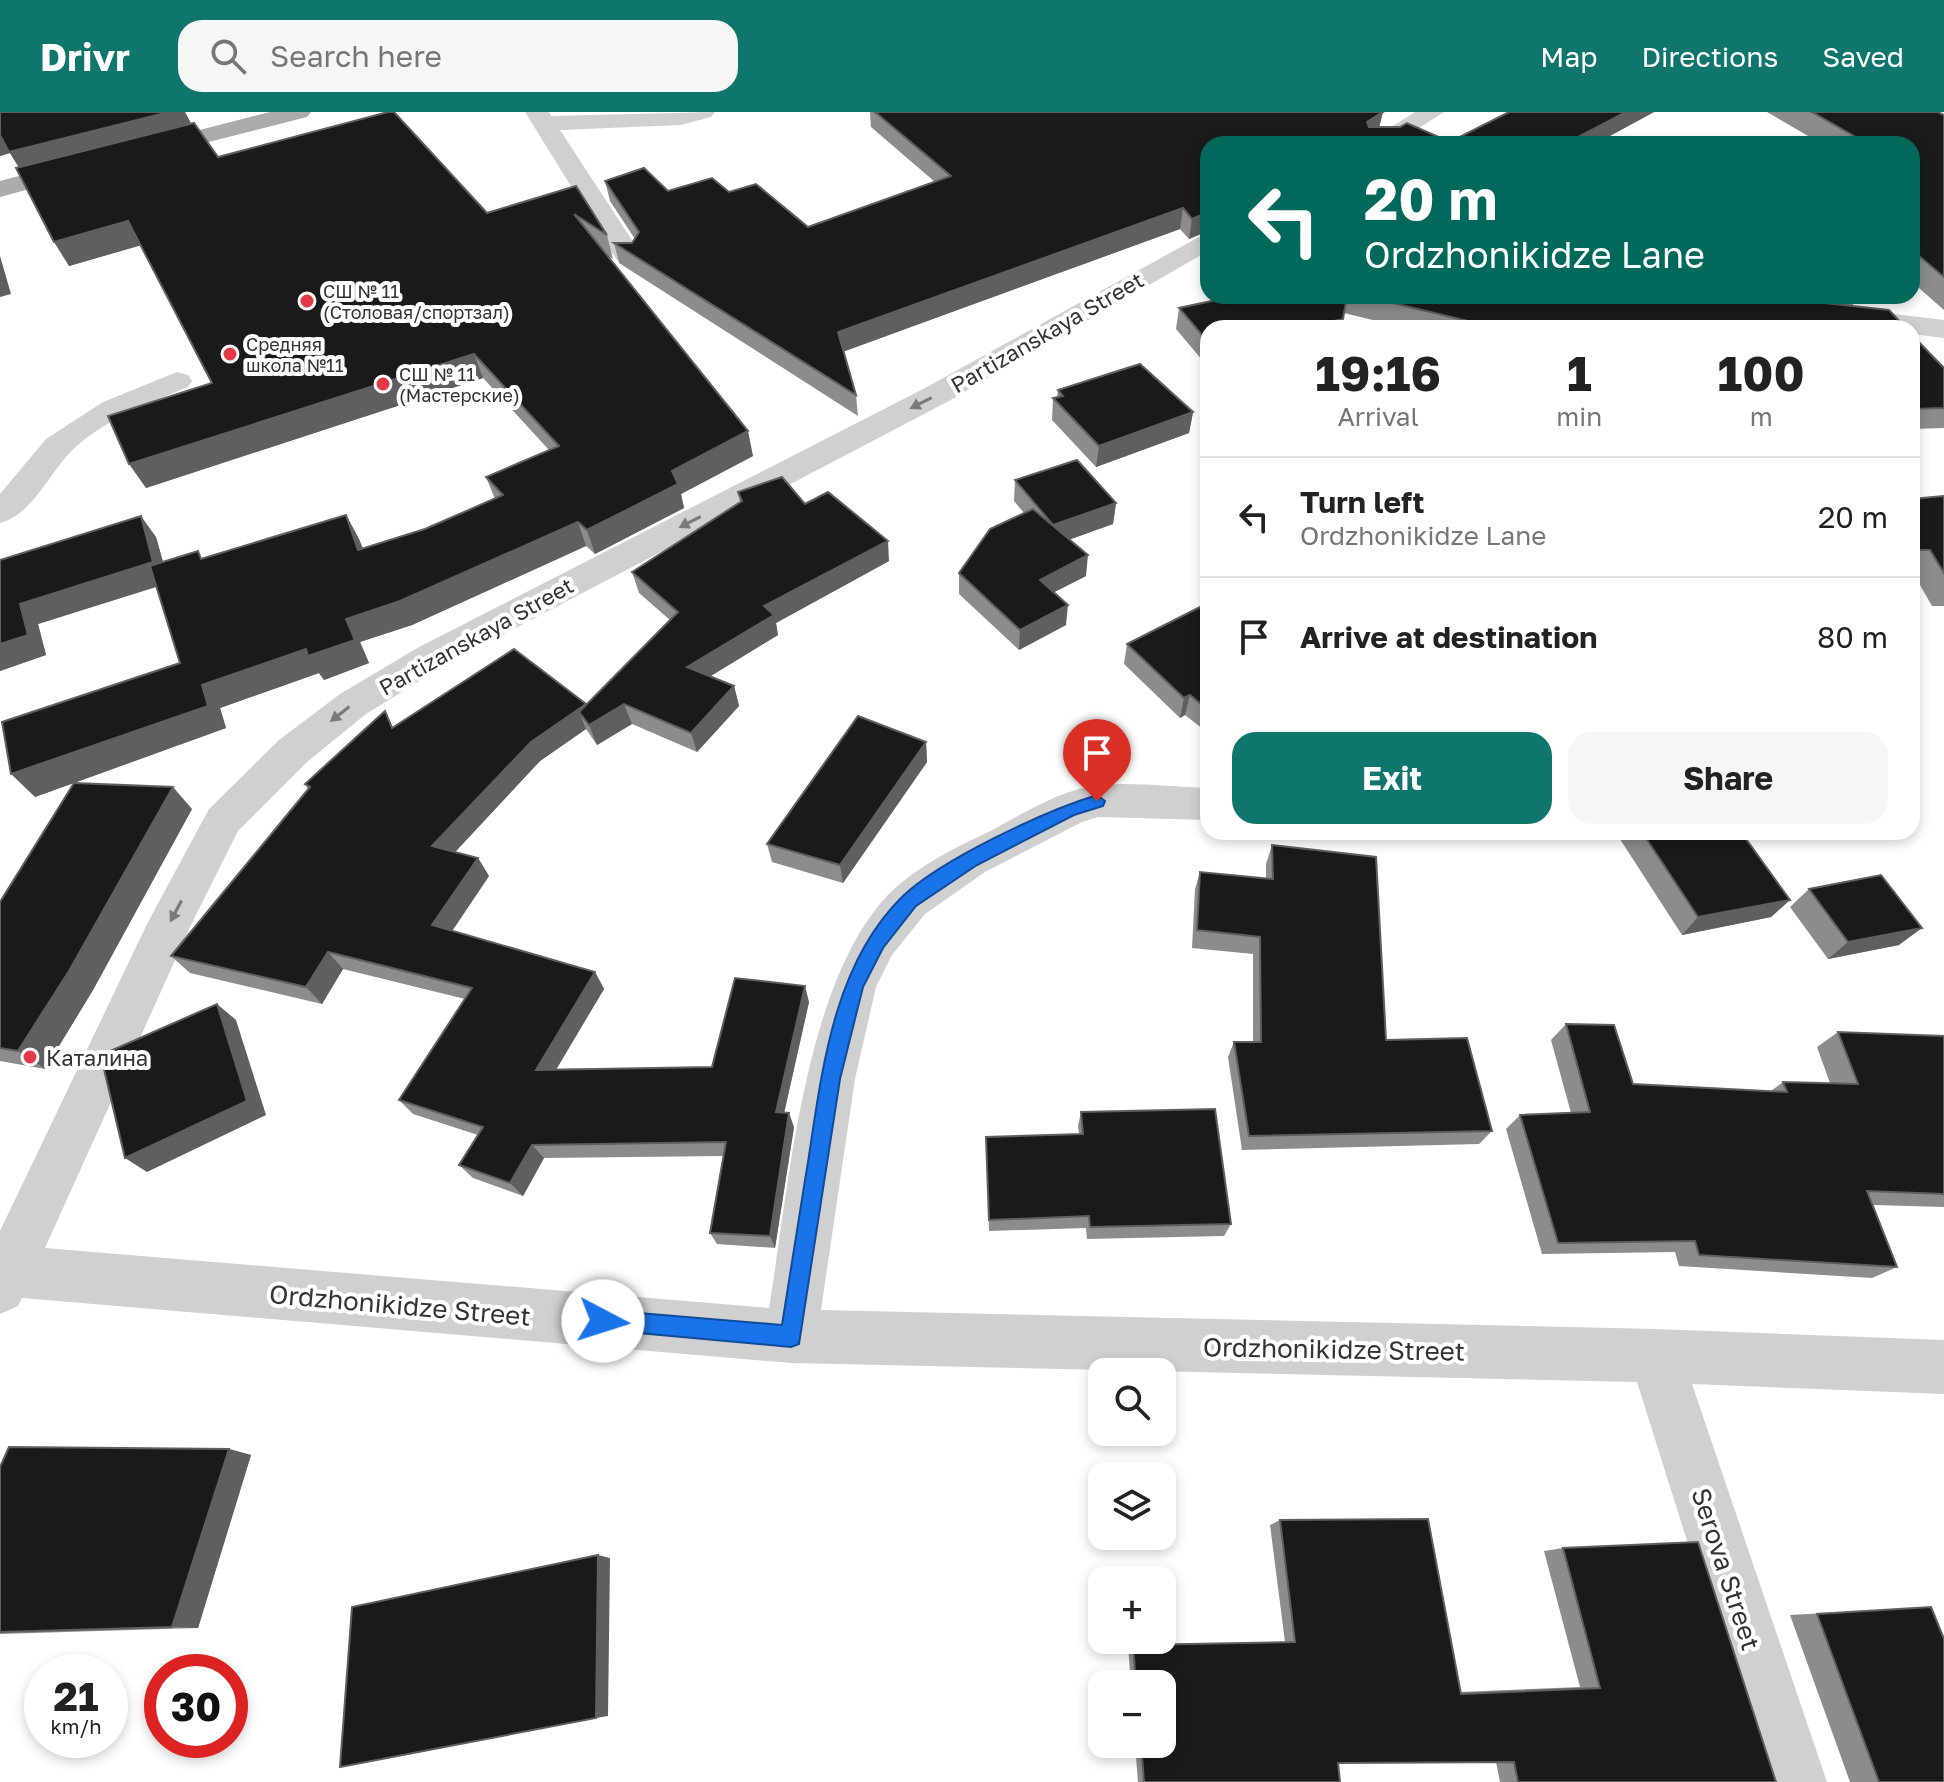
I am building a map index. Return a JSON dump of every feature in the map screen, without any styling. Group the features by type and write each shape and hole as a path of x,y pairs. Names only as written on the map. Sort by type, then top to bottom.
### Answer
{"main road":[{"path":"0,189 299,112"}],"street":[{"path":"542,118 681,118 703,112"},
{"path":"1390,136 1432,112"},
{"path":"542,118 627,254"},
{"name":"Partizanskaya Street","path":"2,1277 170,922 223,820 293,751 353,704 432,656 936,395 1200,245"},
{"path":"1820,314 1855,320"},
{"path":"1920,327 1944,329"},
{"path":"0,512 19,497 58,445 115,408 177,381"},
{"path":"791,1336 831,1079 854,987 876,942 910,901 970,860 1068,811 1097,801 1200,804"},
{"name":"Ordzhonikidze Street","path":"2,1277 791,1336 1656,1356 1944,1367"},
{"name":"Serova Street","path":"1656,1356 1795,1782"}],"building":[{"path":"0,112 169,112 9,152 0,135"},
{"path":"394,112 487,213 576,186 607,235 574,214 748,431 672,471 678,484 587,530 578,522 400,601 346,619 355,640 308,656 306,649 202,685 208,706 11,774 2,722 180,663 150,566 198,551 201,559 346,515 358,550 425,529 503,495 486,477 559,446 474,354 129,464 108,416 212,383 128,221 54,242 16,168 194,123 218,157"},
{"path":"875,112 1383,112 1367,122 1369,127 1400,127 1407,123 1436,136 1200,136 1200,216 1192,219 1183,208 838,332 856,395 614,243 632,243 639,232 605,181 644,168 668,191 712,178 729,192 756,184 808,227 951,176"},
{"path":"1509,112 1626,112 1580,136 1462,136"},
{"path":"1812,112 1938,112 1944,115 1944,277 1920,257 1920,136 1854,136"},
{"path":"1200,304 1346,304 1343,319 1339,320 1200,320 1200,333 1179,308"},
{"path":"1397,304 1833,304 1889,310 1898,320 1463,320"},
{"path":"1920,343 1944,368 1944,408 1920,409"},
{"path":"1140,364 1193,412 1099,446 1053,398 1063,396 1058,390"},
{"path":"1077,460 1116,503 1053,525 1015,480"},
{"path":"782,477 805,504 828,492 888,541 764,606 774,615 687,667 734,686 691,733 624,704 589,725 579,712 678,612 632,572 742,501 738,492"},
{"path":"1944,496 1944,573 1930,550 1920,550 1920,498"},
{"path":"1033,509 1088,555 1040,580 1068,605 1020,630 959,573 990,529"},
{"path":"141,516 153,562 20,604 28,635 0,644 0,560"},
{"path":"1200,607 1200,703 1190,695 1184,698 1127,644"},
{"path":"514,649 586,704 531,742 432,846 478,858 432,925 595,972 536,1070 712,1067 735,978 805,986 776,1112 789,1113 770,1236 710,1233 726,1142 532,1145 510,1183 459,1165 483,1127 399,1100 472,988 328,952 306,987 171,956 310,787 305,784 385,711 392,728"},
{"path":"858,716 926,742 840,865 767,844"},
{"path":"74,783 173,787 69,971 18,1051 0,1048 0,902"},
{"path":"1647,840 1747,840 1790,900 1698,917"},
{"path":"1272,845 1376,857 1386,1040 1467,1038 1492,1131 1249,1136 1234,1042 1261,1042 1260,937 1197,930 1200,872 1273,879"},
{"path":"1881,875 1922,928 1848,942 1809,889"},
{"path":"217,1004 247,1101 125,1158 103,1065 108,1052"},
{"path":"1566,1024 1614,1025 1633,1084 1787,1092 1783,1082 1858,1084 1838,1032 1944,1036 1944,1194 1867,1191 1897,1267 1699,1255 1695,1241 1558,1243 1520,1115 1590,1112"},
{"path":"1215,1109 1231,1224 1090,1227 1089,1216 989,1220 986,1137 1083,1134 1081,1112"},
{"path":"9,1447 229,1449 172,1627 0,1632 0,1467"},
{"path":"1428,1519 1461,1694 1600,1688 1563,1548 1698,1542 1776,1782 1518,1782 1514,1762 1338,1763 1340,1782 1144,1782 1142,1758 1176,1758 1176,1670 1135,1670 1134,1654 1176,1654 1176,1644 1295,1642 1280,1520"},
{"path":"598,1555 596,1718 340,1767 352,1607"},
{"path":"1931,1607 1944,1639 1944,1782 1879,1782 1817,1614"}],"place":[{"name":"СШ № 11 (Столовая/спортзал)","path":"307,301"},
{"name":"Средняя школа №11","path":"230,354"},
{"name":"СШ № 11 (Мастерские)","path":"383,384"},
{"name":"Каталина","path":"30,1057"}],"route":[{"path":"603,1321 791,1336 831,1079 854,987 876,942 910,901 970,860 1012,837 1097,801"}]}
